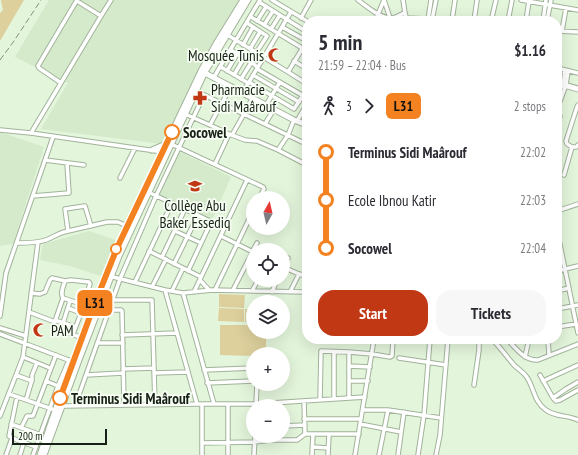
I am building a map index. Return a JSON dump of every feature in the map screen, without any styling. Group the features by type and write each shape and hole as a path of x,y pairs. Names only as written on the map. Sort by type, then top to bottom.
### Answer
{"street":[{"path":"61,83 38,66 77,0 101,16"},
{"path":"31,133 111,0"},
{"path":"33,455 41,435 57,408 58,386 74,360 108,276 117,248 127,226 169,144 203,72 243,0"},
{"path":"225,34 248,0"},
{"path":"272,0 301,18"},
{"path":"302,16 311,0"},
{"path":"358,0 382,16"},
{"path":"378,14 384,0"},
{"path":"384,0 390,16"},
{"path":"403,0 406,16"},
{"path":"430,16 431,0"},
{"path":"431,16 436,0"},
{"path":"453,16 455,0"},
{"path":"475,16 478,0"},
{"path":"493,16 496,0"},
{"path":"509,16 512,0"},
{"path":"521,0 546,2 550,5 578,10"},
{"path":"549,16 551,0"},
{"path":"214,77 260,1 266,7 302,29"},
{"path":"527,16 529,1"},
{"path":"544,16 546,2"},
{"path":"257,21 266,7"},
{"path":"566,8 562,31 578,32"},
{"path":"264,25 273,11"},
{"path":"243,92 291,12"},
{"path":"399,16 405,13"},
{"path":"271,29 280,15"},
{"path":"251,17 302,47"},
{"path":"247,23 267,36 256,53"},
{"path":"243,45 253,27"},
{"path":"282,27 302,38"},
{"path":"250,49 260,32"},
{"path":"225,34 302,81"},
{"path":"288,72 302,49"},
{"path":"231,50 258,67 259,70 302,94"},
{"path":"227,70 237,54"},
{"path":"234,75 244,58"},
{"path":"294,61 302,66"},
{"path":"241,79 251,63"},
{"path":"221,67 294,109"},
{"path":"562,69 578,73"},
{"path":"567,70 562,85 578,89"},
{"path":"203,72 302,123"},
{"path":"169,144 196,91 203,72"},
{"path":"253,75 299,102"},
{"path":"266,105 280,82"},
{"path":"210,125 231,86"},
{"path":"196,91 302,142"},
{"path":"74,406 120,279 156,196 204,95"},
{"path":"294,119 294,109 302,97"},
{"path":"215,164 230,135 253,98"},
{"path":"578,105 576,107 566,141 567,144 572,147 576,147 578,145"},
{"path":"265,124 274,109"},
{"path":"278,150 288,135 294,119 302,110"},
{"path":"185,114 230,135 257,142 278,150 302,162"},
{"path":"0,130 165,152"},
{"path":"0,316 6,273 53,137"},
{"path":"152,150 169,144 180,148 264,188 262,191"},
{"path":"564,176 572,147"},
{"path":"120,178 135,148"},
{"path":"44,455 57,408 93,308 119,256 165,152"},
{"path":"45,160 84,165"},
{"path":"33,196 69,193 67,163"},
{"path":"194,292 248,180"},
{"path":"148,192 225,228"},
{"path":"135,282 172,203"},
{"path":"562,209 578,204"},
{"path":"68,231 65,210 85,206 91,226"},
{"path":"152,287 185,209"},
{"path":"174,264 198,215"},
{"path":"16,243 48,240 59,233 113,222 118,222 127,226"},
{"path":"188,270 211,222"},
{"path":"215,290 246,225"},
{"path":"175,231 200,243"},
{"path":"221,236 246,248"},
{"path":"0,416 23,357 38,242"},
{"path":"149,251 188,270 201,279 209,290"},
{"path":"562,260 578,333"},
{"path":"233,290 246,265"},
{"path":"562,270 578,266"},
{"path":"172,291 183,268"},
{"path":"290,270 302,275"},
{"path":"290,292 298,274"},
{"path":"108,276 183,293 209,290 302,292"},
{"path":"31,293 40,294 45,292 52,278 65,281 71,280 90,282 83,305"},
{"path":"65,281 62,295 63,298 54,328 82,338"},
{"path":"252,291 254,287"},
{"path":"272,292 274,287"},
{"path":"562,290 568,288"},
{"path":"165,290 197,404"},
{"path":"183,293 214,404"},
{"path":"63,298 93,308"},
{"path":"113,300 152,300 155,405"},
{"path":"63,323 70,301"},
{"path":"562,308 578,305"},
{"path":"68,308 81,313 73,334"},
{"path":"109,310 122,311 124,405"},
{"path":"29,312 75,327"},
{"path":"562,326 576,324"},
{"path":"0,328 26,336"},
{"path":"122,335 177,333"},
{"path":"0,334 56,355 74,360"},
{"path":"97,343 122,343"},
{"path":"355,455 373,344"},
{"path":"320,400 320,352 349,352 391,357 393,344"},
{"path":"418,455 424,415 430,344"},
{"path":"436,455 439,442 448,344"},
{"path":"474,385 479,344"},
{"path":"496,344 515,366 526,376 538,402 544,409 553,414 568,416 578,420"},
{"path":"512,344 525,357 532,360 536,360 578,344"},
{"path":"525,357 528,344"},
{"path":"549,344 550,355"},
{"path":"334,352 334,399"},
{"path":"349,352 349,398"},
{"path":"21,428 27,416 33,416 56,355"},
{"path":"23,357 50,368"},
{"path":"399,358 446,365"},
{"path":"26,400 32,381 32,375 37,363"},
{"path":"349,366 370,367"},
{"path":"543,381 578,366"},
{"path":"204,370 246,368"},
{"path":"86,375 123,371 188,372"},
{"path":"540,374 556,401 578,390"},
{"path":"16,375 32,381"},
{"path":"207,383 246,381"},
{"path":"349,381 368,381"},
{"path":"46,382 58,386"},
{"path":"553,398 578,382"},
{"path":"9,394 38,404 57,408 74,406 124,405 246,405"},
{"path":"18,397 9,436 36,447"},
{"path":"290,403 365,397"},
{"path":"304,401 304,434"},
{"path":"0,404 4,405"},
{"path":"202,404 202,455"},
{"path":"228,404 228,455"},
{"path":"363,410 388,410 441,418"},
{"path":"379,455 388,410"},
{"path":"398,455 404,412"},
{"path":"304,419 361,419"},
{"path":"11,424 41,435"},
{"path":"360,424 401,432"},
{"path":"290,426 304,425"},
{"path":"40,455 50,433"},
{"path":"290,439 297,440 304,434 359,434"},
{"path":"312,455 313,434"},
{"path":"328,455 329,434"},
{"path":"6,455 12,438"},
{"path":"20,455 24,442"},
{"path":"202,443 246,442"},
{"path":"254,443 254,455"},
{"path":"312,447 328,448"}],"shaded area":[{"path":"1,0 24,0 0,41 0,13 3,10"},
{"path":"49,0 250,0 163,144 41,129 68,83 15,57"},
{"path":"0,132 44,147 13,244 0,246"},
{"name":"Collège Abu Baker Essediq","path":"178,151 231,177 212,220 158,195"},
{"path":"89,231 116,240 104,277 70,266 40,260 43,244"},
{"path":"219,294 245,295 244,308 219,307"},
{"path":"219,308 244,309 244,322 218,321"},
{"path":"245,309 246,309 246,322"},
{"path":"220,325 246,325 246,339 266,339 266,347 246,347 246,356 220,355"}],"railway":[{"path":"0,60 41,0"}],"bus line":[{"name":"L31","path":"60,398 117,248 172,132"}],"place":[{"name":"Mosquée Tunis","path":"275,55"},
{"name":"Pharmacie Sidi Maârouf","path":"200,98"},
{"name":"Socowel","path":"172,132"},
{"name":"Collège Abu Baker Essediq","path":"195,186"},
{"name":"PAM","path":"40,330"},
{"name":"Terminus Sidi Maârouf","path":"60,398"}]}
